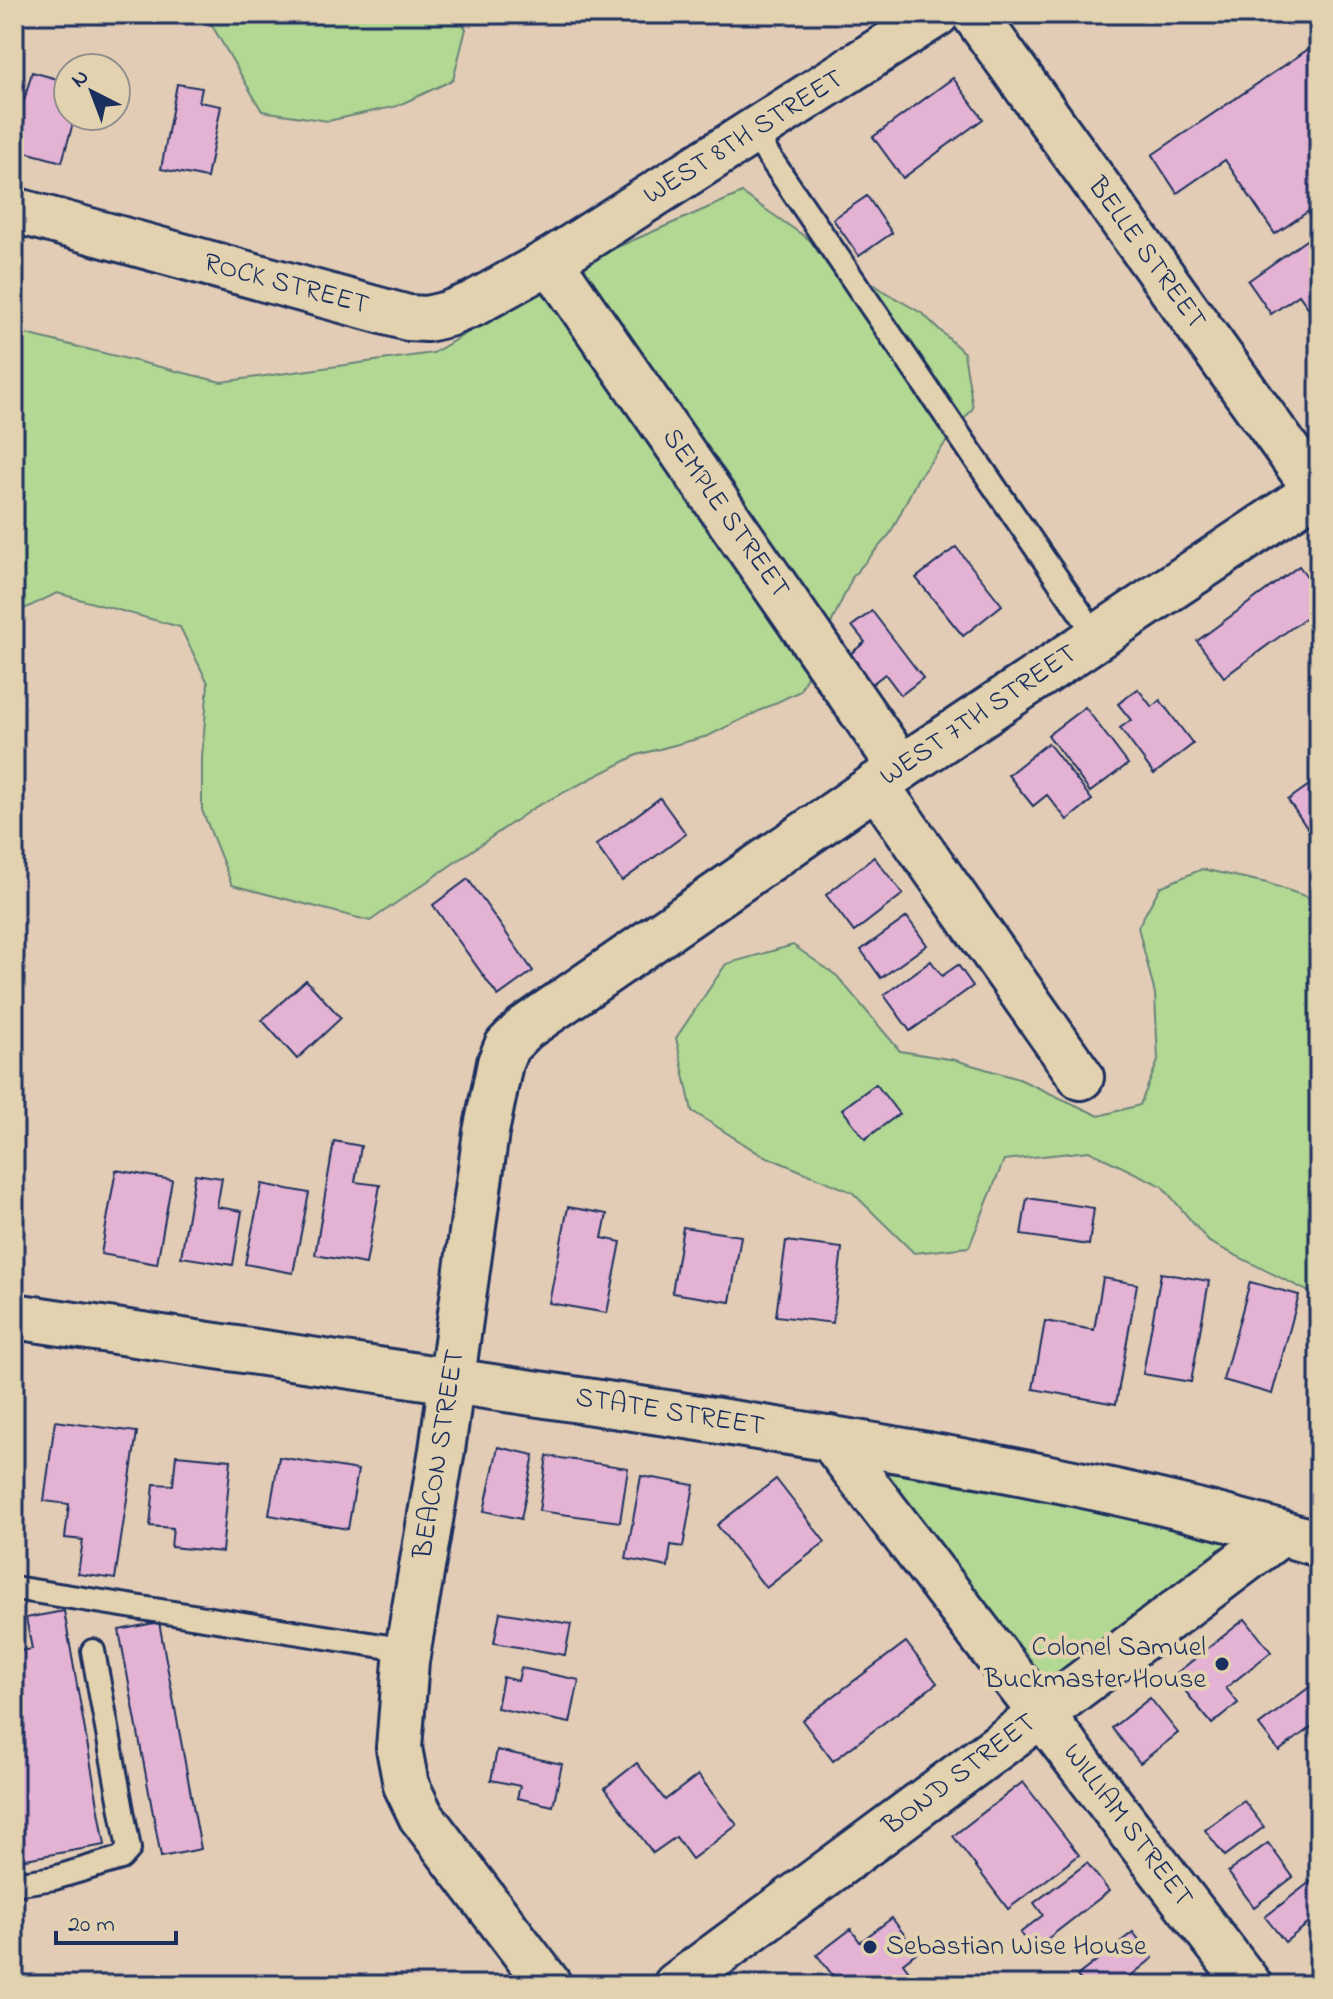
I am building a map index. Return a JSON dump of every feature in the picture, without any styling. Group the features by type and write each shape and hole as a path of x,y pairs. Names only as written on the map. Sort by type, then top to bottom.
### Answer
{"street":[{"name":"WEST 8TH STREET","path":"550,261 937,14"},
{"name":"BELLE STREET","path":"974,14 1318,491"},
{"name":"ROCK STREET","path":"14,210 408,318 438,317 473,304 550,261"},
{"name":"SEMPLE STREET","path":"550,261 888,776 1081,1077"},
{"name":"WEST 7TH STREET","path":"641,948 888,776 1318,491"},
{"name":"BEACON STREET","path":"549,1985 421,1816 406,1785 399,1748 408,1650 452,1380 486,1132 500,1063 507,1046 525,1028 641,948"},
{"name":"STATE STREET","path":"14,1316 830,1438 1044,1476 1193,1509 1300,1538"},
{"name":"WILLIAM STREET","path":"830,1438 1249,1985"},
{"name":"BOND STREET","path":"676,1985 1042,1714 1300,1538"}],"lane":[{"path":"753,133 1097,637"},
{"path":"14,1588 408,1650"},
{"path":"14,1884 54,1878 108,1862 121,1858 129,1849 93,1651"}],"green space":[{"path":"196,14 457,14 466,29 453,80 397,106 328,121 262,111 210,22"},
{"path":"742,193 885,292 923,314 964,353 973,408 918,478 890,534 853,576 800,691 708,736 637,755 535,807 370,921 232,885 202,810 202,757 208,683 180,627 57,593 14,614 14,335 26,334 221,382 433,353 599,255"},
{"path":"1202,869 1267,883 1319,901 1319,1297 1209,1242 1162,1186 1089,1151 1004,1160 969,1247 914,1253 852,1192 760,1154 692,1111 676,1038 726,964 793,945 837,976 900,1051 955,1060 1019,1079 1099,1116 1140,1105 1158,1061 1155,994 1138,927 1160,887"},
{"path":"850,1451 1258,1539 1042,1700"}],"building":[{"path":"1319,42 1319,204 1275,234 1225,160 1177,193 1152,155"},
{"path":"32,72 52,78 52,132 70,132 62,162 14,149 14,137"},
{"path":"953,78 983,119 903,178 873,137"},
{"path":"177,84 202,88 199,102 221,106 207,178 161,169"},
{"path":"867,196 892,233 859,256 833,219"},
{"path":"1319,231 1319,323 1299,295 1271,314 1248,281"},
{"path":"956,547 1002,605 963,636 916,578"},
{"path":"1299,566 1319,592 1319,608 1224,677 1197,641"},
{"path":"872,611 923,678 901,695 885,674 872,684 849,655 865,642 852,626"},
{"path":"1138,689 1152,707 1160,700 1193,744 1154,774 1120,728 1131,720 1118,704"},
{"path":"1085,707 1128,764 1090,792 1048,735"},
{"path":"1048,743 1092,800 1067,820 1047,795 1033,806 1008,775"},
{"path":"1319,778 1319,830 1312,835 1288,800"},
{"path":"660,798 686,834 622,881 596,845"},
{"path":"874,857 903,894 854,932 826,895"},
{"path":"468,879 533,971 498,996 433,905"},
{"path":"907,917 927,945 881,978 861,950"},
{"path":"931,961 942,976 958,965 973,986 910,1031 884,995"},
{"path":"306,980 341,1018 297,1059 262,1020"},
{"path":"876,1084 899,1114 865,1139 842,1109"},
{"path":"334,1141 361,1146 355,1182 380,1185 366,1264 315,1255"},
{"path":"116,1170 172,1180 157,1264 101,1254"},
{"path":"195,1174 222,1178 217,1207 242,1211 233,1265 181,1257"},
{"path":"262,1184 309,1193 293,1273 245,1264"},
{"path":"1027,1198 1094,1208 1089,1245 1021,1235"},
{"path":"568,1207 607,1214 602,1238 621,1242 607,1313 549,1303"},
{"path":"683,1227 741,1236 730,1302 672,1293"},
{"path":"786,1241 842,1248 833,1323 776,1316"},
{"path":"1161,1273 1209,1281 1191,1382 1143,1374"},
{"path":"1103,1278 1137,1284 1116,1404 1033,1389 1045,1321 1094,1330"},
{"path":"1250,1282 1299,1295 1272,1394 1223,1380"},
{"path":"55,1421 137,1432 115,1579 78,1574 83,1540 65,1538 69,1504 44,1501"},
{"path":"498,1447 534,1455 521,1519 484,1511"},
{"path":"176,1455 231,1460 222,1552 171,1547 173,1528 150,1526 154,1484 173,1485"},
{"path":"547,1456 628,1468 620,1522 539,1511"},
{"path":"279,1457 358,1470 348,1529 269,1515"},
{"path":"641,1476 694,1485 683,1547 671,1545 668,1567 626,1559"},
{"path":"776,1479 825,1542 766,1588 717,1525"},
{"path":"64,1611 105,1845 14,1861 14,1652 32,1649 26,1618"},
{"path":"500,1612 571,1624 565,1655 494,1643"},
{"name":"Colonel Samuel Buckmaster House","path":"1245,1619 1271,1652 1226,1688 1238,1703 1212,1724 1173,1676"},
{"path":"159,1622 201,1849 161,1857 119,1630"},
{"path":"906,1642 937,1683 833,1761 802,1720"},
{"path":"521,1668 579,1680 570,1723 497,1708 503,1677 518,1681"},
{"path":"1319,1680 1319,1721 1279,1751 1259,1725"},
{"path":"1150,1698 1178,1733 1140,1763 1112,1728"},
{"path":"497,1750 562,1764 553,1806 517,1798 520,1786 491,1780"},
{"path":"637,1763 665,1800 698,1775 737,1825 692,1859 676,1837 653,1853 605,1788"},
{"path":"1023,1782 1079,1855 1008,1909 953,1836"},
{"path":"1244,1801 1264,1827 1225,1856 1205,1830"},
{"path":"1268,1843 1293,1877 1254,1907 1228,1872"},
{"path":"1087,1863 1109,1891 1033,1950 1020,1933 1043,1915 1034,1903"},
{"path":"1319,1875 1319,1915 1285,1942 1265,1917"},
{"name":"Sebastian Wise House","path":"892,1918 917,1952 903,1963 919,1985 833,1985 837,1981 817,1955 851,1929 860,1942"},
{"path":"1133,1932 1153,1958 1119,1985 1085,1985 1077,1976"}],"place":[{"name":"Colonel Samuel Buckmaster House","path":"1222,1664"},
{"name":"Sebastian Wise House","path":"870,1947"}]}
